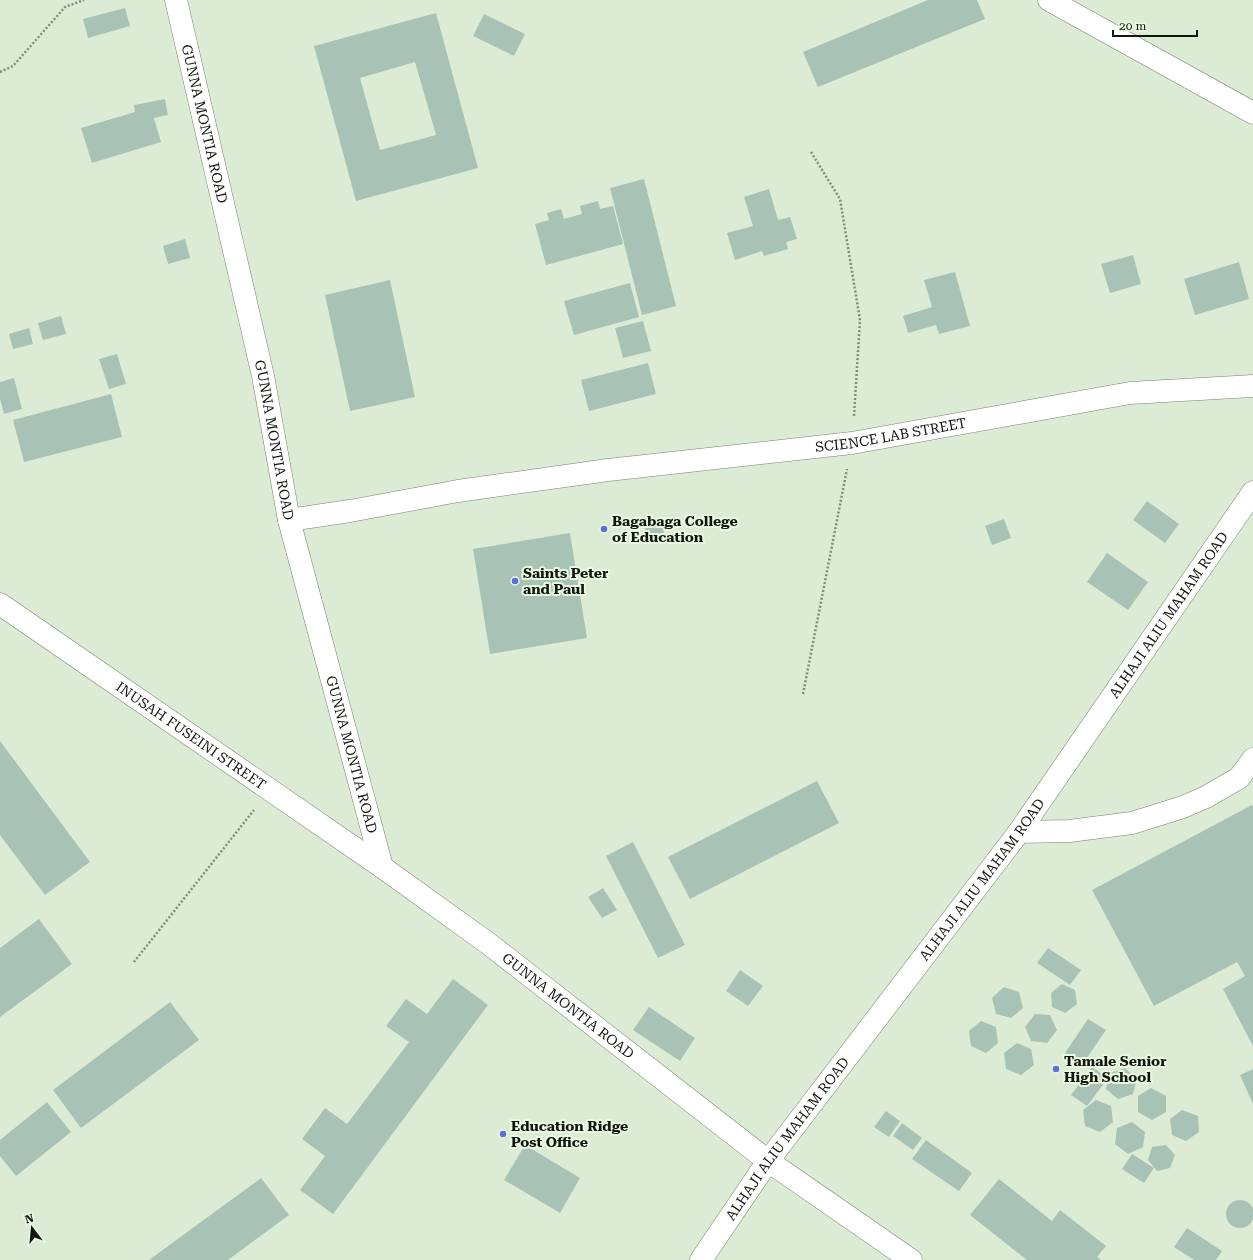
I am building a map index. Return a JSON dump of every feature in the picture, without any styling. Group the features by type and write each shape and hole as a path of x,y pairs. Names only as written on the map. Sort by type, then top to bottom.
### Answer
{"street":[{"name":"GUNNA MONTIA ROAD","path":"176,0 263,376 289,520 382,867 489,944 768,1160 911,1260"},
{"path":"1049,0 1253,113"},
{"name":"SCIENCE LAB STREET","path":"289,520 350,511 458,491 608,470 852,443 1130,393 1253,386"},
{"name":"ALHAJI ALIU MAHAM ROAD","path":"701,1260 768,1160 1019,832 1253,492"},
{"name":"INUSAH FUSEINI STREET","path":"0,604 382,867"},
{"path":"1019,832 1069,831 1132,823 1206,797 1239,778 1253,759"}],"path":[{"path":"0,72 13,66 65,7 84,0"},
{"path":"134,962 270,789"}],"building":[{"path":"928,0 977,0 985,19 818,87 803,52"},
{"path":"125,8 130,26 88,38 83,19"},
{"path":"436,13 478,168 356,201 314,46","holes":["415,62 436,135 380,150 360,78"]},
{"path":"484,14 525,34 514,56 473,36"},
{"path":"165,99 168,115 154,118 161,142 92,163 81,128 135,112 134,105"},
{"path":"644,179 676,306 642,315 610,188"},
{"path":"769,189 778,220 790,217 797,239 786,242 788,249 764,256 762,251 735,260 727,233 753,226 744,197"},
{"path":"598,201 600,209 613,206 623,244 546,265 535,224 549,220 547,213 561,209 564,219 582,214 580,206"},
{"path":"185,239 190,258 168,264 163,246"},
{"path":"1133,255 1141,284 1110,293 1101,264"},
{"path":"1239,262 1249,299 1195,315 1184,279"},
{"path":"955,272 970,326 939,334 936,325 908,333 903,316 932,307 924,280"},
{"path":"390,280 415,397 350,411 325,295"},
{"path":"630,283 639,317 574,335 564,301"},
{"path":"61,316 66,334 43,340 38,323"},
{"path":"643,321 651,351 623,358 615,328"},
{"path":"29,328 33,344 13,349 9,334"},
{"path":"117,354 126,384 109,389 99,359"},
{"path":"648,363 656,394 589,411 581,380"},
{"path":"14,378 22,409 4,414 0,399 0,382"},
{"path":"111,394 122,437 24,462 13,420"},
{"path":"1147,501 1179,524 1165,543 1133,520"},
{"path":"661,519 665,538 647,541 644,522"},
{"path":"1004,519 1011,538 992,545 985,526"},
{"path":"570,533 587,638 490,654 473,549"},
{"path":"1107,553 1148,582 1128,610 1087,582"},
{"path":"0,741 90,862 45,895 0,835"},
{"path":"817,781 839,823 690,899 668,857"},
{"path":"1252,805 1253,1046 1223,989 1245,976 1237,962 1154,1006 1092,890"},
{"path":"633,842 685,945 658,958 606,856"},
{"path":"603,888 617,910 602,918 588,897"},
{"path":"39,919 72,964 0,1017 0,948"},
{"path":"1048,948 1081,970 1070,985 1037,963"},
{"path":"740,970 763,986 748,1006 726,991"},
{"path":"453,979 488,1005 333,1214 300,1190 325,1156 302,1139 325,1108 347,1124 409,1042 386,1026 406,999 427,1014"},
{"path":"1062,984 1075,990 1077,1004 1065,1013 1052,1007 1051,993"},
{"path":"1004,987 1019,992 1023,1008 1011,1018 996,1014 992,998"},
{"path":"170,1002 199,1040 81,1128 53,1090"},
{"path":"649,1007 695,1038 680,1061 633,1030"},
{"path":"1035,1014 1050,1015 1057,1030 1047,1043 1031,1041 1025,1027"},
{"path":"1088,1019 1106,1030 1082,1065 1065,1053"},
{"path":"981,1021 996,1027 998,1043 986,1053 971,1046 969,1031"},
{"path":"1017,1043 1031,1049 1034,1065 1021,1075 1006,1069 1004,1053"},
{"path":"1092,1067 1108,1078 1087,1106 1071,1095"},
{"path":"1125,1068 1137,1079 1133,1094 1118,1099 1106,1089 1110,1073"},
{"path":"1253,1069 1253,1104 1240,1075"},
{"path":"1151,1088 1166,1096 1166,1112 1152,1120 1138,1112 1138,1096"},
{"path":"1096,1100 1111,1106 1113,1122 1100,1132 1085,1126 1083,1110"},
{"path":"47,1102 71,1132 16,1176 0,1156 0,1140"},
{"path":"1182,1110 1198,1116 1199,1132 1186,1141 1172,1135 1170,1119"},
{"path":"886,1111 900,1121 889,1137 874,1127"},
{"path":"1132,1122 1145,1132 1143,1147 1128,1154 1115,1144 1117,1128"},
{"path":"902,1123 922,1138 913,1150 893,1136"},
{"path":"926,1140 972,1173 959,1191 912,1159"},
{"path":"525,1145 580,1178 560,1213 504,1180"},
{"path":"1166,1145 1175,1155 1170,1168 1157,1171 1148,1160 1152,1147"},
{"path":"1132,1154 1154,1168 1144,1183 1122,1169"},
{"path":"261,1178 289,1215 228,1260 149,1260"},
{"path":"999,1179 1052,1221 1060,1210 1106,1246 1097,1257 1101,1260 1027,1260 970,1215"},
{"path":"1240,1200 1250,1204 1254,1214 1250,1224 1240,1228 1230,1224 1226,1214 1230,1204"},
{"path":"1187,1228 1222,1251 1216,1260 1194,1260 1174,1247"}],"place":[{"name":"Bagabaga College of Education","path":"604,529"},
{"name":"Saints Peter and Paul","path":"515,581"},
{"name":"Tamale Senior High School","path":"1056,1069"},
{"name":"Education Ridge Post Office","path":"503,1134"}]}
